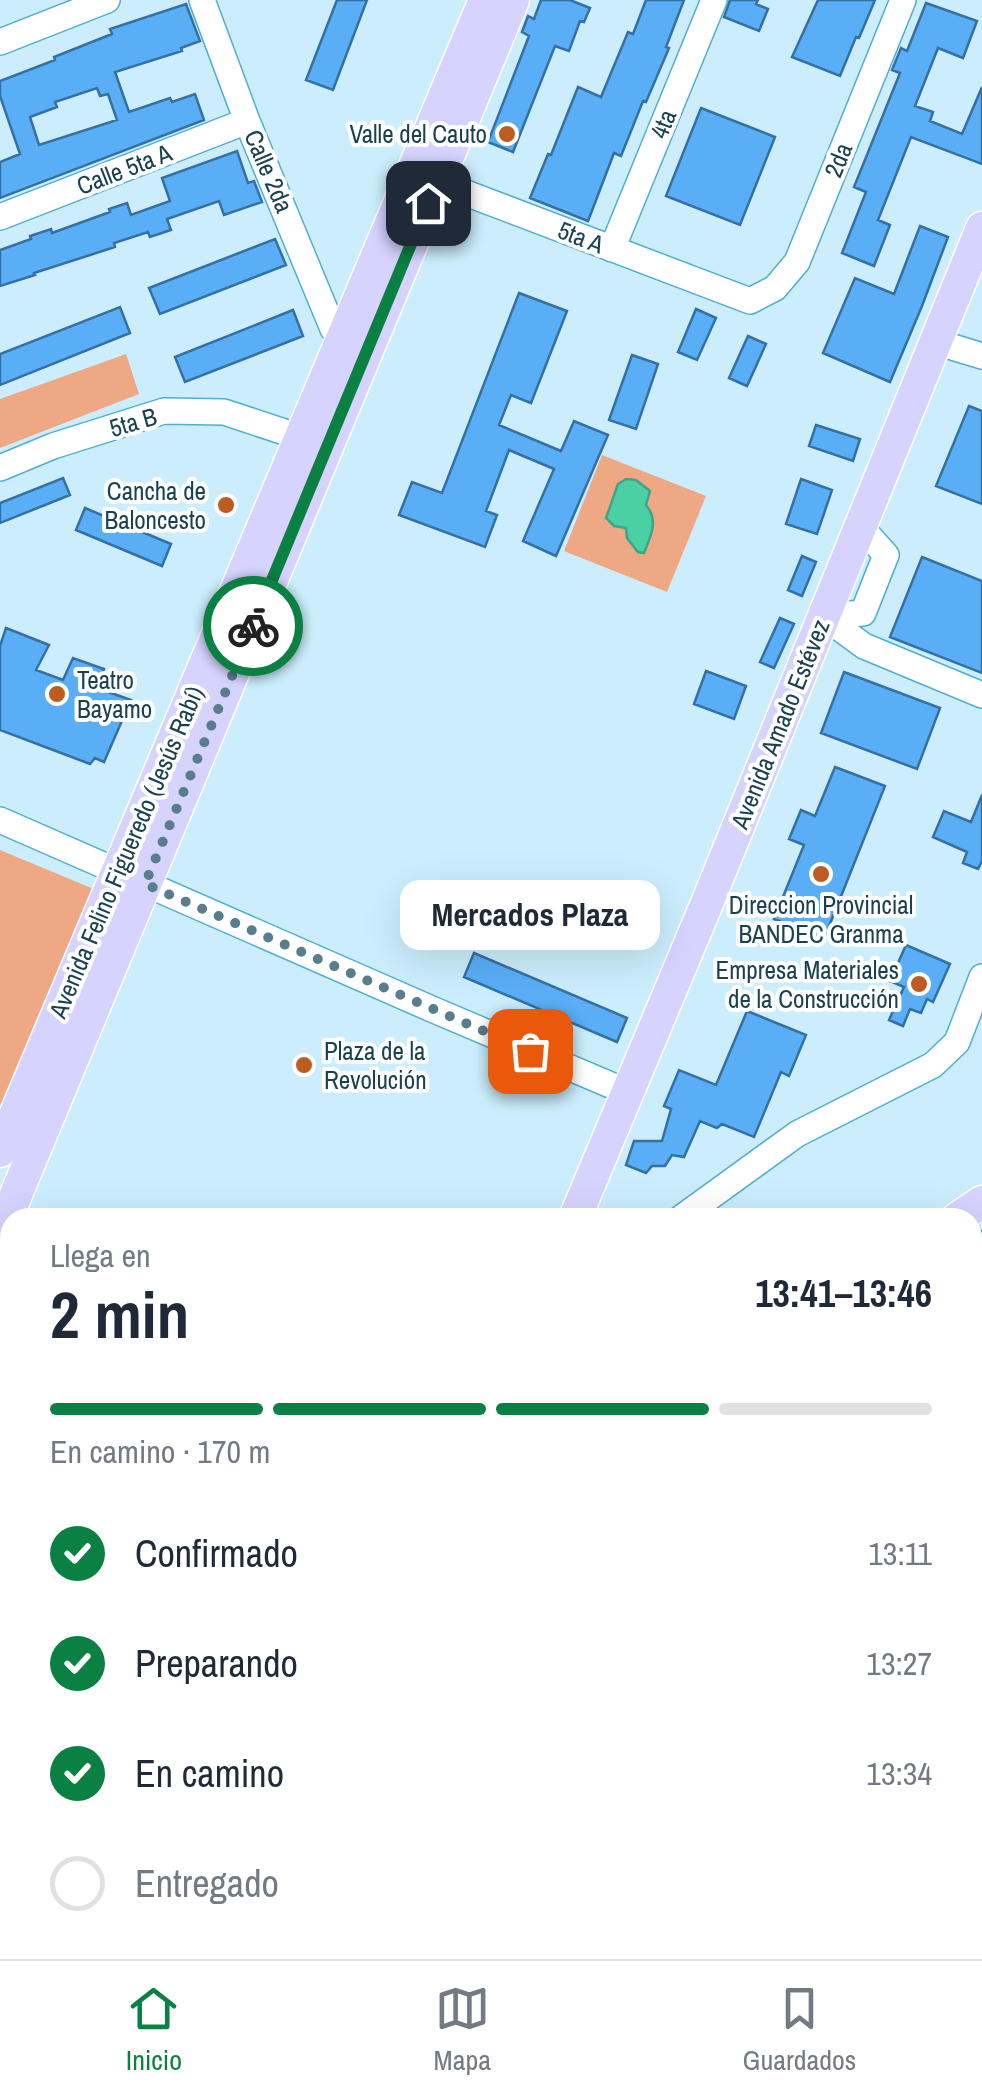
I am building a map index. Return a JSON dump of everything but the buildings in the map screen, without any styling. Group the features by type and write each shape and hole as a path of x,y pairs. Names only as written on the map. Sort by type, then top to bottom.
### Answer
{"main road":[{"name":"Avenida Felino Figueredo (Jesús Rabí)","path":"9,1208 132,877 425,177 484,0"},
{"name":"Avenida Felino Figueredo (Jesús Rabí)","path":"314,441 344,332 513,0"},
{"name":"Avenida Amado Estévez","path":"579,1208 706,908 982,228"},
{"name":"Avenida Felino Figueredo (Jesús Rabí)","path":"0,1151 132,877"}],"street":[{"path":"0,42 106,0"},
{"name":"Calle 2da","path":"202,0 333,329 344,332"},
{"name":"4ta","path":"612,249 714,0"},
{"name":"2da","path":"750,300 775,288 796,262 903,0"},
{"name":"Calle 5ta A","path":"0,217 247,121"},
{"name":"5ta A","path":"425,177 750,300"},
{"path":"936,342 982,356"},
{"name":"5ta B","path":"0,468 53,446 164,412 224,412 314,441"},
{"path":"823,616 864,646 982,695"},
{"path":"0,820 627,1092"},
{"path":"695,1208 797,1134 933,1066 957,1042 982,977"}],"shaded area":[{"path":"126,354 139,394 0,448 0,399"},
{"path":"602,455 706,496 667,592 564,551"},
{"path":"626,479 636,480 650,491 646,505 652,516 652,528 644,553 638,552 627,538 626,528 614,526 606,518 618,484"},
{"path":"0,850 101,892 0,1132"}],"way so far":[{"path":"253,626 145,884 530,1051"}],"place":[{"name":"Valle del Cauto","path":"507,134"},
{"name":"Cancha de Baloncesto","path":"226,505"},
{"name":"Teatro Bayamo","path":"57,694"},
{"name":"Direccion Provincial BANDEC Granma","path":"821,874"},
{"name":"Empresa Materiales de la Construcción","path":"919,984"},
{"name":"Mercados Plaza","path":"530,1051"},
{"name":"Plaza de la Revolución","path":"304,1065"}],"route":[{"path":"253,626 428,203"}]}
